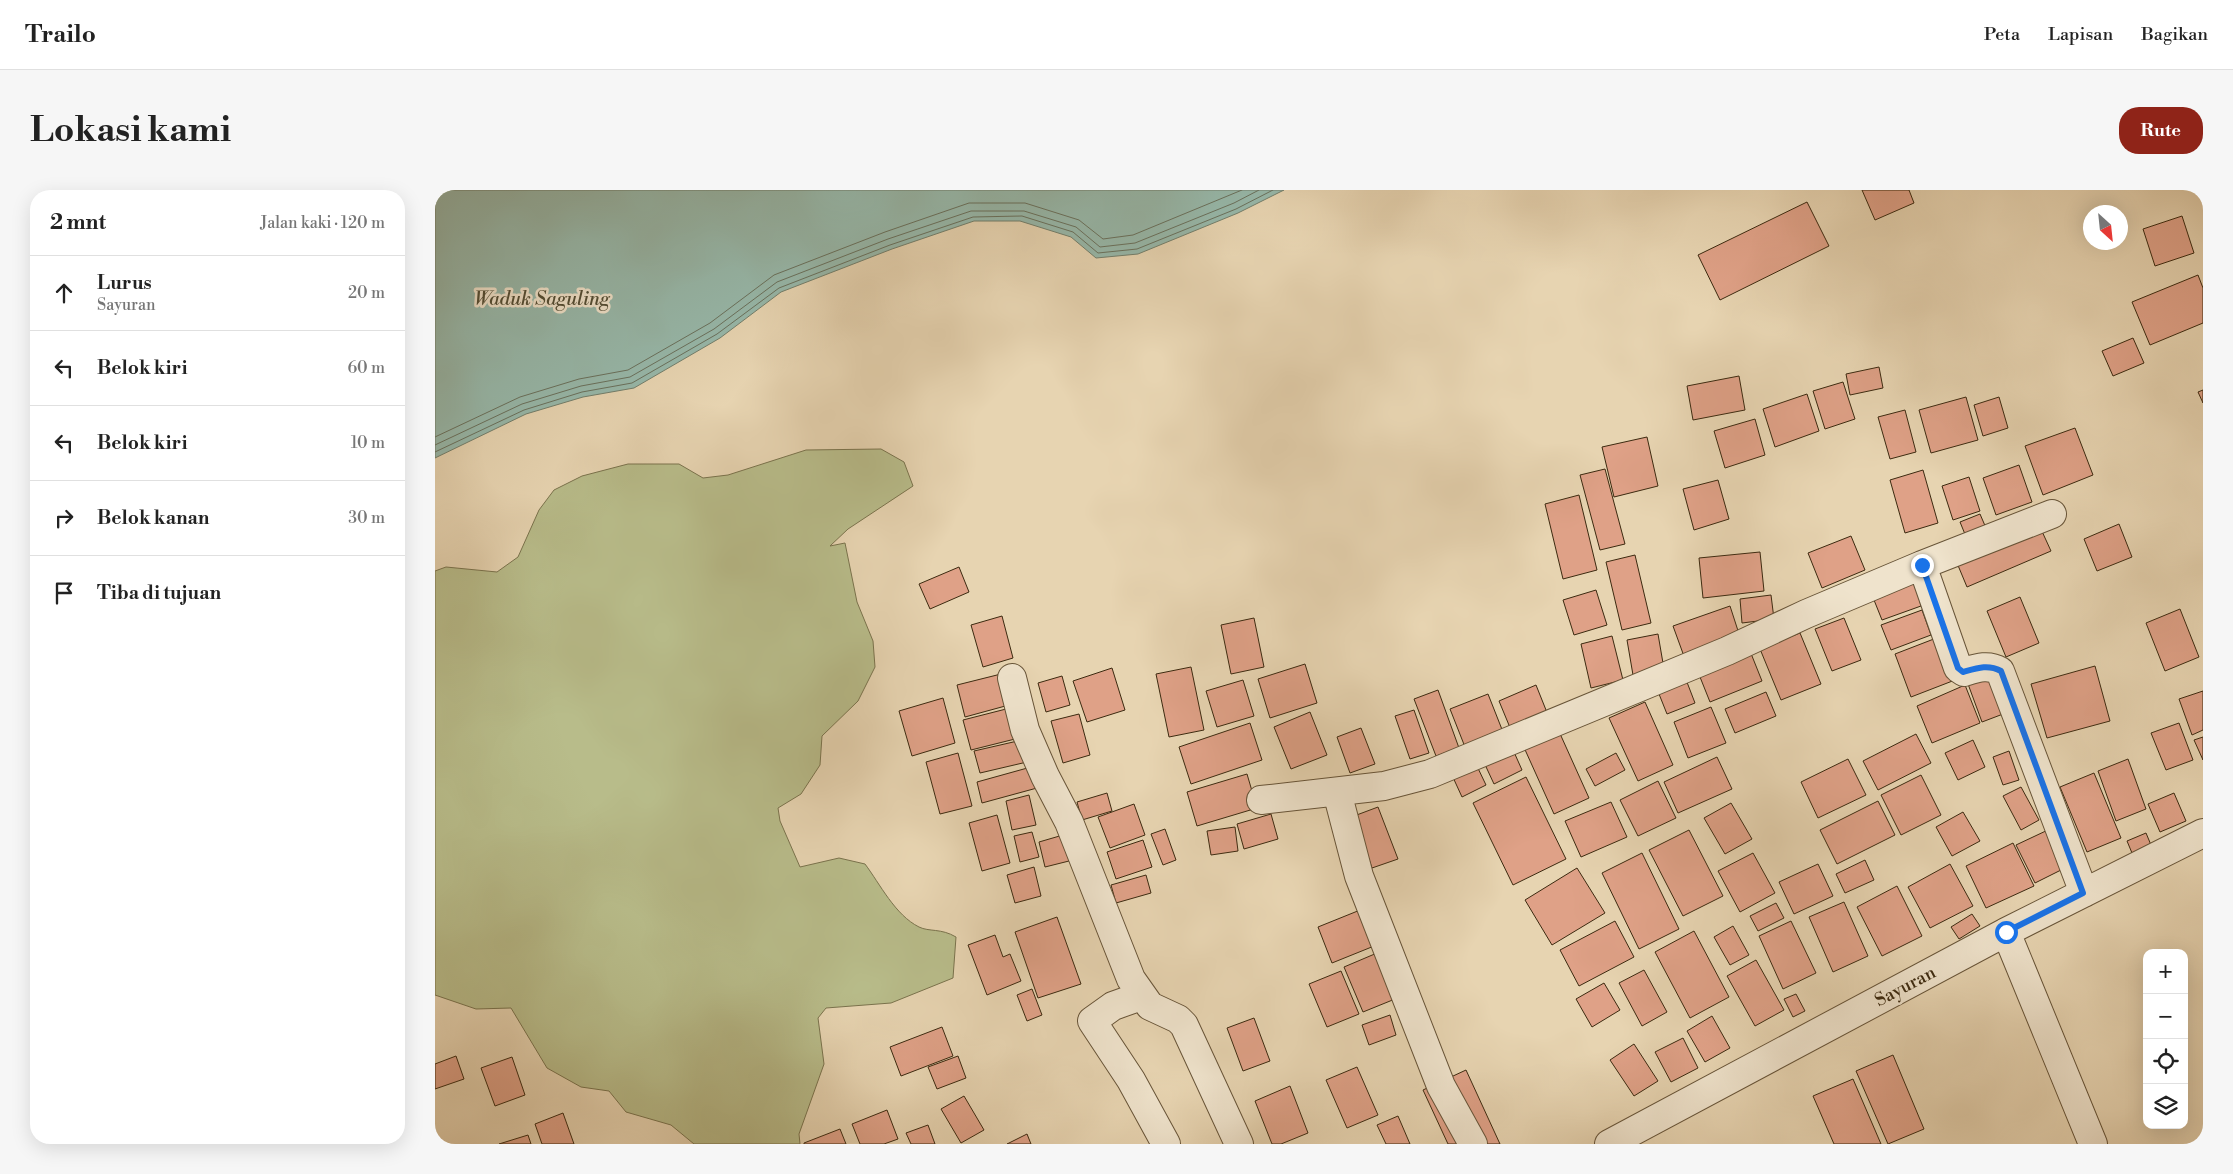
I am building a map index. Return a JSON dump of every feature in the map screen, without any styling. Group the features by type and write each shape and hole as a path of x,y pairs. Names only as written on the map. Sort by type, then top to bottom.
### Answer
{"street":[{"path":"1261,800 1384,786 1430,774 1727,652 1806,614 1922,565 2052,514"},
{"path":"1922,565 1958,668 1963,672 1983,667 1994,667 2001,671 2083,893"},
{"path":"1012,678 1025,730 1069,822 1127,970 1141,996 1159,1012 1178,1019 1184,1025 1239,1144"},
{"path":"1337,792 1365,893 1441,1086 1473,1144"},
{"name":"Sayuran","path":"1609,1144 2006,932 2203,833"},
{"path":"2006,932 2093,1144"},
{"path":"1141,996 1113,1006 1092,1021 1131,1080 1166,1144"}],"green space":[{"path":"881,449 904,462 913,486 848,529 830,546 845,543 857,602 873,641 875,667 858,701 822,736 820,765 801,794 778,808 780,821 800,867 839,858 865,864 895,907 910,922 919,927 945,932 956,937 953,978 891,1003 826,1008 818,1018 824,1064 799,1134 800,1144 694,1144 671,1125 626,1112 609,1091 581,1087 547,1068 511,1008 476,1009 435,995 435,571 446,567 497,572 518,557 539,510 554,490 582,476 628,464 679,464 703,478 728,475 806,450"}],"water":[{"name":"Waduk Saguling","path":"435,190 1284,190 1238,213 1138,254 1096,258 1071,237 1020,221 974,221 892,249 781,292 720,338 634,388 583,397 526,414 435,458"}],"building":[{"path":"1862,190 1909,190 1914,203 1875,220"},
{"path":"1807,202 1829,246 1720,300 1698,255"},
{"path":"2182,216 2194,253 2155,266 2143,229"},
{"path":"2198,275 2203,288 2203,323 2150,345 2132,302"},
{"path":"2133,338 2144,363 2113,376 2102,351"},
{"path":"1879,367 1883,388 1850,395 1846,374"},
{"path":"1739,376 1745,410 1693,420 1687,386"},
{"path":"1843,382 1855,419 1825,429 1813,391"},
{"path":"2203,390 2203,403 2198,392"},
{"path":"1807,394 1819,431 1775,447 1763,409"},
{"path":"1966,397 1978,440 1931,453 1919,410"},
{"path":"1999,397 2008,428 1983,436 1974,405"},
{"path":"1905,410 1916,452 1890,459 1878,417"},
{"path":"1755,419 1765,455 1725,468 1714,431"},
{"path":"2075,428 2093,475 2043,495 2025,446"},
{"path":"1647,437 1658,486 1614,497 1602,447"},
{"path":"2019,465 2032,502 1996,515 1983,478"},
{"path":"1605,469 1625,544 1600,550 1580,475"},
{"path":"1923,470 1938,523 1905,533 1890,480"},
{"path":"1969,477 1980,511 1953,520 1942,486"},
{"path":"1718,480 1729,519 1694,530 1683,489"},
{"path":"1579,495 1597,570 1563,579 1545,504"},
{"path":"1980,514 1989,535 1969,544 1960,522"},
{"path":"2119,524 2132,557 2097,571 2084,539"},
{"path":"2040,527 2051,551 1967,587 1957,563"},
{"path":"1851,536 1865,570 1822,588 1808,553"},
{"path":"1760,552 1764,591 1703,598 1699,558"},
{"path":"1635,555 1651,623 1622,630 1606,562"},
{"path":"959,567 969,592 930,609 919,584"},
{"path":"1914,577 1921,606 1882,620 1870,590"},
{"path":"1596,590 1607,625 1574,635 1563,600"},
{"path":"1771,595 1774,619 1742,623 1740,599"},
{"path":"2020,597 2039,643 2006,657 1987,611"},
{"path":"1730,606 1741,640 1685,659 1673,626"},
{"path":"2180,609 2199,657 2165,671 2146,623"},
{"path":"1922,610 1931,635 1891,650 1881,625"},
{"path":"1002,616 1013,658 983,667 971,625"},
{"path":"1254,618 1264,667 1231,674 1221,625"},
{"path":"1844,618 1861,660 1832,671 1815,629"},
{"path":"1800,633 1821,684 1781,700 1760,649"},
{"path":"1658,634 1664,669 1633,675 1627,640"},
{"path":"1612,636 1623,680 1591,688 1581,644"},
{"path":"1939,637 1955,680 1911,697 1895,654"},
{"path":"1750,651 1762,681 1710,702 1698,672"},
{"path":"1305,664 1317,703 1270,718 1258,679"},
{"path":"2095,666 2110,721 2047,738 2031,684"},
{"path":"1191,667 1204,730 1169,737 1156,674"},
{"path":"1112,668 1125,710 1087,722 1073,681"},
{"path":"1996,673 2011,711 1982,722 1968,684"},
{"path":"1001,674 1009,705 965,717 957,685"},
{"path":"1062,676 1070,705 1046,712 1038,683"},
{"path":"1685,677 1695,703 1667,714 1657,689"},
{"path":"1243,680 1254,716 1217,727 1206,691"},
{"path":"1536,685 1548,715 1511,730 1499,701"},
{"path":"1965,685 1980,723 1932,743 1917,706"},
{"path":"1438,690 1459,748 1436,756 1414,699"},
{"path":"2203,691 2203,730 2192,735 2179,699"},
{"path":"1766,692 1776,716 1735,733 1725,709"},
{"path":"1488,694 1503,732 1465,747 1450,709"},
{"path":"943,698 955,743 912,756 899,711"},
{"path":"1645,702 1673,765 1638,781 1609,718"},
{"path":"1711,707 1726,743 1688,758 1674,722"},
{"path":"1010,708 1019,738 971,750 963,720"},
{"path":"1414,710 1429,753 1410,759 1395,716"},
{"path":"1310,712 1327,755 1291,769 1274,727"},
{"path":"1079,714 1090,755 1063,763 1051,721"},
{"path":"1250,723 1262,760 1191,784 1179,747"},
{"path":"2179,723 2193,760 2166,770 2151,733"},
{"path":"1557,727 1589,798 1554,814 1522,743"},
{"path":"1361,728 1375,764 1350,773 1337,737"},
{"path":"1916,734 1931,763 1878,790 1863,761"},
{"path":"2203,737 2203,760 2194,740"},
{"path":"1022,740 1027,762 980,773 974,751"},
{"path":"1973,740 1985,767 1958,780 1945,753"},
{"path":"1510,743 1522,770 1494,784 1481,756"},
{"path":"2009,751 2019,780 2003,785 1993,757"},
{"path":"958,753 972,806 940,814 926,762"},
{"path":"1616,753 1625,770 1595,786 1586,769"},
{"path":"1717,757 1732,789 1678,813 1664,782"},
{"path":"1848,759 1866,795 1818,818 1801,782"},
{"path":"2128,759 2146,809 2116,821 2098,771"},
{"path":"1475,762 1486,785 1462,797 1451,773"},
{"path":"1031,767 1037,788 982,803 977,782"},
{"path":"2094,773 2121,838 2087,852 2060,787"},
{"path":"1247,774 1257,808 1197,826 1187,792"},
{"path":"1921,775 1941,815 1901,835 1881,795"},
{"path":"1526,777 1566,859 1513,885 1473,803"},
{"path":"1658,781 1676,818 1638,836 1620,800"},
{"path":"2021,787 2039,820 2021,830 2003,796"},
{"path":"1107,793 1112,811 1082,820 1077,802"},
{"path":"2174,793 2186,821 2160,832 2148,804"},
{"path":"1029,795 1036,825 1012,830 1006,801"},
{"path":"1878,801 1895,835 1837,864 1820,830"},
{"path":"1611,802 1627,837 1581,857 1565,821"},
{"path":"1731,803 1752,839 1725,854 1704,818"},
{"path":"1134,804 1145,835 1110,848 1098,817"},
{"path":"1378,807 1398,859 1372,868 1354,816"},
{"path":"1963,812 1980,841 1952,856 1936,827"},
{"path":"1271,814 1278,839 1244,849 1237,824"},
{"path":"997,815 1010,863 982,871 969,823"},
{"path":"1235,827 1238,851 1211,855 1207,831"},
{"path":"1165,829 1176,860 1163,865 1151,834"},
{"path":"2050,829 2067,867 2035,883 2016,845"},
{"path":"1689,830 1723,896 1683,916 1649,850"},
{"path":"1032,832 1039,857 1020,862 1014,836"},
{"path":"2146,833 2151,845 2132,853 2127,841"},
{"path":"1063,835 1069,861 1045,867 1039,842"},
{"path":"1143,840 1152,867 1116,879 1107,852"},
{"path":"2013,843 2034,886 1986,908 1966,866"},
{"path":"1642,853 1679,929 1639,949 1602,873"},
{"path":"1753,853 1775,893 1740,912 1718,871"},
{"path":"1865,860 1874,880 1845,893 1836,874"},
{"path":"1818,864 1833,896 1794,914 1779,882"},
{"path":"1950,864 1973,906 1930,928 1908,887"},
{"path":"1034,867 1041,896 1015,903 1007,875"},
{"path":"1577,868 1605,913 1552,945 1525,900"},
{"path":"1146,875 1151,893 1116,903 1111,885"},
{"path":"1897,886 1922,936 1882,956 1857,907"},
{"path":"1844,902 1868,956 1833,972 1809,917"},
{"path":"1776,903 1784,918 1758,931 1750,916"},
{"path":"1375,904 1389,940 1332,963 1318,927"},
{"path":"1972,914 1980,926 1959,939 1951,927"},
{"path":"1057,917 1081,984 1038,998 1015,932"},
{"path":"1615,921 1634,957 1579,986 1560,950"},
{"path":"1791,921 1816,973 1783,989 1759,936"},
{"path":"1733,926 1749,955 1730,965 1714,937"},
{"path":"1694,931 1729,997 1690,1018 1655,952"},
{"path":"995,935 1003,957 1010,954 1021,981 987,995 968,945"},
{"path":"1377,953 1395,999 1363,1012 1344,967"},
{"path":"1756,960 1784,1010 1755,1026 1727,976"},
{"path":"1644,970 1667,1012 1642,1026 1619,983"},
{"path":"1341,971 1359,1014 1327,1027 1309,984"},
{"path":"1604,983 1620,1010 1592,1027 1576,999"},
{"path":"1032,989 1042,1015 1027,1021 1017,995"},
{"path":"1796,994 1805,1011 1793,1017 1784,999"},
{"path":"1390,1015 1396,1035 1369,1045 1362,1025"},
{"path":"1712,1016 1730,1048 1705,1062 1687,1031"},
{"path":"1254,1018 1270,1061 1243,1071 1227,1028"},
{"path":"942,1027 953,1056 901,1076 890,1047"},
{"path":"1683,1038 1698,1068 1671,1082 1655,1052"},
{"path":"1634,1044 1658,1081 1634,1096 1610,1060"},
{"path":"1893,1055 1924,1129 1888,1144 1856,1071"},
{"path":"456,1056 464,1079 435,1089 435,1064"},
{"path":"958,1056 966,1078 937,1089 928,1067"},
{"path":"512,1057 525,1095 495,1106 481,1068"},
{"path":"1357,1067 1378,1115 1347,1128 1326,1080"},
{"path":"1466,1070 1500,1144 1448,1144 1423,1090"},
{"path":"1853,1079 1881,1144 1834,1144 1813,1096"},
{"path":"1290,1086 1308,1133 1281,1144 1272,1144 1255,1101"},
{"path":"964,1096 984,1130 961,1143 941,1109"},
{"path":"887,1110 898,1139 884,1144 860,1144 852,1124"},
{"path":"563,1113 574,1144 542,1144 535,1124"},
{"path":"1398,1116 1410,1144 1386,1144 1377,1125"},
{"path":"928,1125 935,1144 911,1144 906,1133"},
{"path":"840,1129 846,1144 804,1144 804,1143"},
{"path":"1027,1134 1031,1144 1007,1144"},
{"path":"528,1135 531,1144 499,1144"}],"route":[{"path":"1922,565 1958,668 1963,672 1983,667 1994,667 2001,671 2083,893 2006,932"}]}
